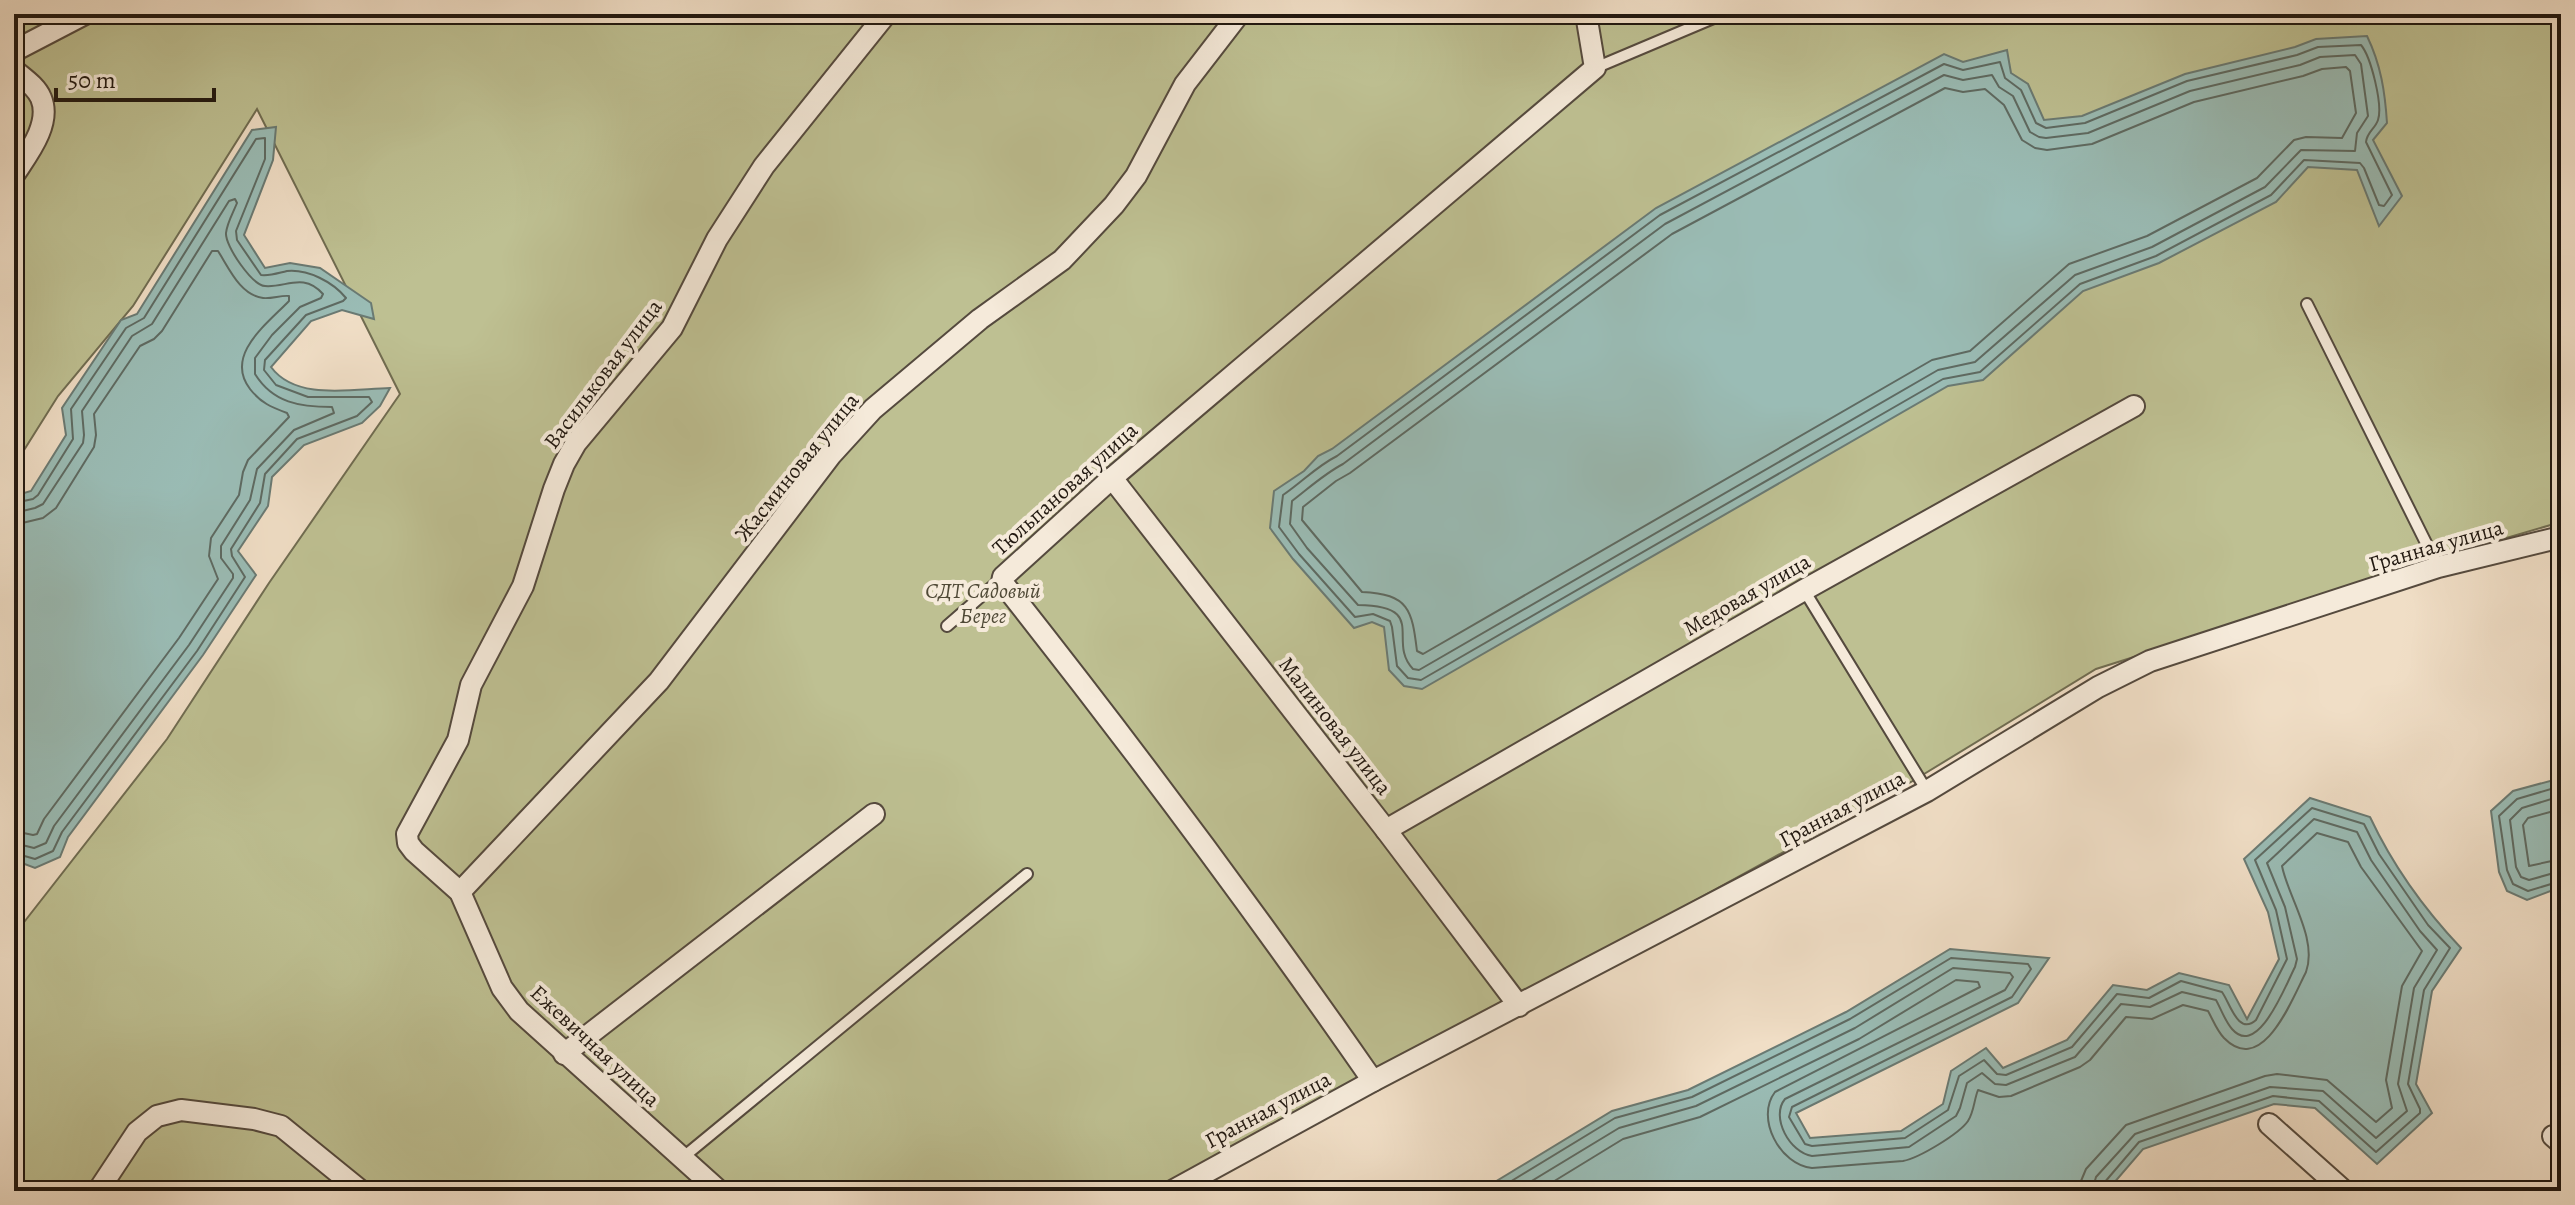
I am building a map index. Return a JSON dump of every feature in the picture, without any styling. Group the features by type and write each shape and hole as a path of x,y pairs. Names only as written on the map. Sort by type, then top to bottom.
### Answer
{"street":[{"path":"14,51 85,14"},
{"name":"Васильковая улица","path":"408,843 407,834 458,740 476,672 523,586 564,464 576,443 672,328 717,239 764,166 886,14"},
{"name":"Жасминовая улица","path":"460,892 659,681 831,455 873,409 980,319 1062,260 1114,205 1136,176 1185,84 1239,14"},
{"path":"1586,14 1595,68"},
{"name":"Тюльпановая улица","path":"1373,1081 1271,935 1110,717 1002,582 1112,478 1595,68"},
{"path":"14,70 35,89 44,108 41,128 14,175"},
{"name":"Медовая улица","path":"1386,830 1804,590 2134,406"},
{"name":"Малиновая улица","path":"1112,478 1519,1006"},
{"name":"Гранная улица","path":"1172,1191 1373,1081 1927,791 2098,687 2150,661 2438,567 2561,537"},
{"path":"564,1054 874,814"},
{"name":"Ежевичная улица","path":"408,843 460,892 502,988 519,1011 719,1191"},
{"path":"98,1191 137,1132 157,1116 181,1110 254,1119 281,1126 361,1191"},
{"path":"2269,1124 2344,1191"}],"lane":[{"path":"1595,68 1723,14"},
{"path":"2307,304 2438,567"},
{"path":"947,626 1003,578"},
{"path":"1804,590 1927,791"},
{"path":"681,1159 1027,874"}],"green space":[{"name":"СДТ Садовый Берег","path":"14,14 2561,14 2561,522 2096,669 1911,782 1527,993 1352,1083 1159,1191 14,1191 14,935 167,739 269,583 400,394 257,109 133,306 58,396 14,466"}],"water":[{"path":"2367,36 2382,79 2387,123 2373,140 2402,196 2379,226 2357,170 2308,167 2276,202 2159,263 2083,291 1983,380 1948,386 1422,689 1404,686 1389,670 1384,627 1372,622 1354,628 1270,528 1274,491 1656,208 1944,54 1963,62 2007,50 2011,73 2028,84 2044,120 2082,116 2185,74 2316,39"},
{"path":"276,127 273,160 244,235 265,268 290,263 320,268 371,303 374,319 342,310 311,321 271,367 282,378 310,389 390,388 380,406 362,423 304,445 272,477 268,506 238,551 256,575 203,655 68,837 60,857 35,868 14,860 14,496 31,491 66,435 62,408 121,320 137,314 252,130"},
{"path":"2561,778 2561,887 2527,900 2507,891 2499,872 2491,811 2513,791"},
{"path":"2310,798 2370,817 2410,886 2461,948 2432,991 2416,1084 2432,1113 2377,1164 2315,1108 2274,1104 2143,1149 2107,1191 1480,1191 1612,1111 1688,1090 1846,1012 1950,949 2049,958 2018,1003 1796,1113 1810,1138 1901,1131 1943,1104 1951,1071 1986,1048 2003,1068 2067,1040 2113,985 2147,990 2179,973 2229,985 2247,1019 2279,959 2268,912 2244,859"}]}
